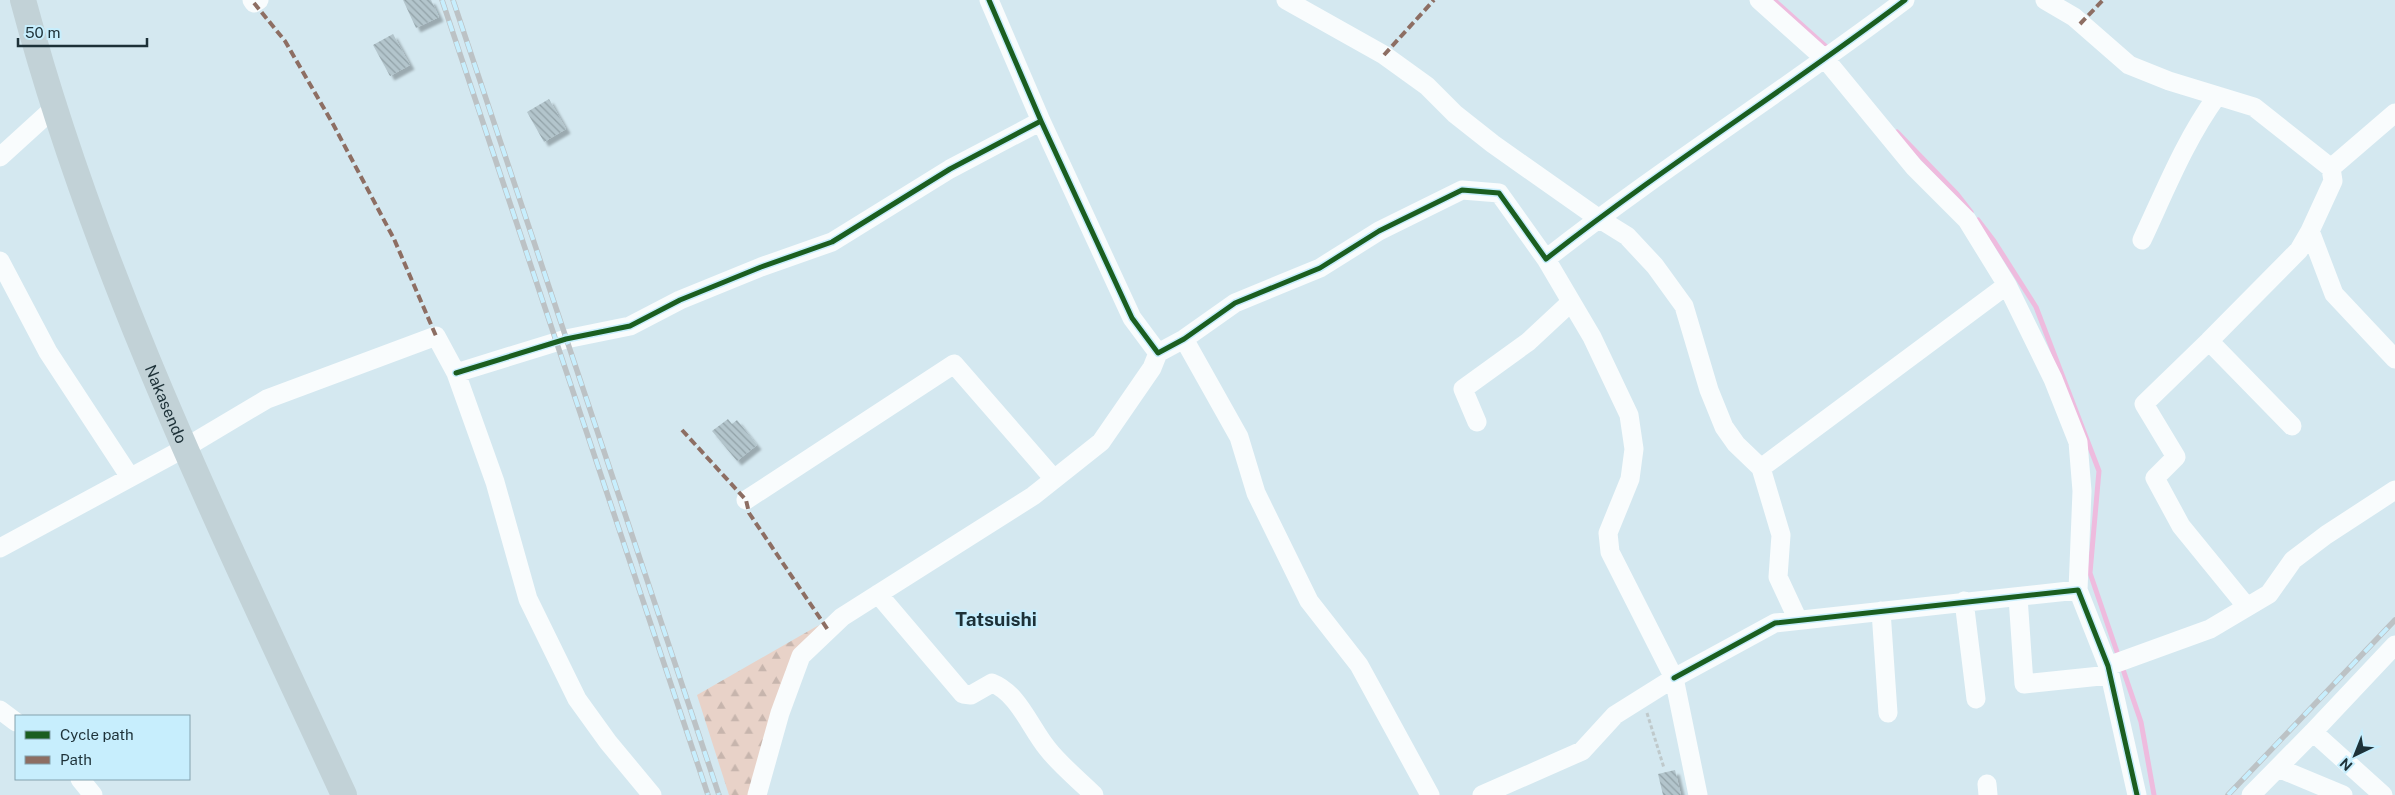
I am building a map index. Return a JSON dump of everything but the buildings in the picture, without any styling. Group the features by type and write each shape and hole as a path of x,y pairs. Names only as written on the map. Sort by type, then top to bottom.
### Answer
{"highway":[{"name":"Nakasendo","path":"23,0 55,107 108,265 184,449 344,795"}],"street":[{"path":"252,0 254,3 259,0"},
{"path":"989,0 1041,121 1132,318 1158,353"},
{"path":"1286,0 1384,55 1427,86 1456,114 1493,144 1598,218 1627,236 1655,266 1684,306 1709,390 1724,427 1736,444 1761,468 1781,535 1778,577 1798,620"},
{"path":"1759,0 1826,60 1914,167 1967,220 2007,285 2053,379 2078,442 2082,491 2078,590 2109,671 2138,795"},
{"path":"1546,259 1598,218 1826,60 1905,0"},
{"path":"2045,0 2074,18 2129,65 2169,81 2254,107 2331,168 2333,182 2310,231 2298,250 2144,404 2176,456 2155,478 2181,526 2247,607"},
{"path":"2142,240 2181,156 2203,114 2217,96"},
{"path":"0,157 55,107"},
{"path":"2331,168 2395,113"},
{"path":"456,373 566,339 630,326 680,300 761,266 832,242 950,169 1041,121"},
{"path":"757,795 780,713 801,656 842,617 1032,496 1101,442 1152,368 1158,353 1184,339 1235,303 1320,268 1380,231 1462,190 1499,192 1546,259 1592,337 1629,415 1634,449 1630,479 1608,533 1610,552 1674,678 1698,795"},
{"path":"2310,231 2334,294 2395,360"},
{"path":"0,262 48,352 130,477"},
{"path":"1761,468 2007,285"},
{"path":"1477,422 1463,389 1528,342 1571,302"},
{"path":"0,548 184,449 267,399 436,336 456,373 495,482 528,599 577,699 608,742 652,795"},
{"path":"1184,339 1239,437 1256,493 1309,601 1359,665 1430,795"},
{"path":"2209,341 2292,426"},
{"path":"746,500 954,364 1054,479"},
{"path":"2018,597 2024,684 2109,671 2210,629 2269,594 2293,560 2326,535 2395,490"},
{"path":"1482,795 1582,751 1615,714 1674,678 1775,623 2078,590"},
{"path":"878,594 963,694 971,695 992,683 1001,687 1020,708 1047,749 1094,795"},
{"path":"1964,601 1976,699"},
{"path":"1881,611 1888,713"},
{"path":"2251,795 2395,645"},
{"path":"2313,732 2383,795"},
{"path":"2278,768 2343,795"},
{"path":"81,780 92,795"}],"path":[{"path":"1642,698 1664,768"}],"green space":[{"path":"819,625 808,638 751,795 729,795 697,695"}],"waterway":[{"path":"1774,0 1830,50"},
{"path":"1897,132 1957,194 1971,212"},
{"path":"1978,220 1994,241 2036,307 2099,471 2090,573 2141,722 2154,795"}],"railway":[{"path":"442,0 708,795"},
{"path":"453,0 719,795"},
{"path":"2228,795 2395,620"}],"marked path":[{"path":"1384,55 1434,0"},
{"path":"2080,24 2103,0"},
{"path":"254,3 285,41 333,124 394,239 436,336"},
{"path":"682,430 746,500 749,513 828,630"}],"cycle path":[{"path":"989,0 1041,121 1132,318 1158,353 1184,339 1235,303 1320,268 1379,231 1462,190 1499,193 1546,259 1634,193 1905,0"},
{"path":"456,373 566,339 630,326 680,300 761,267 832,242 950,169 1041,121"},
{"path":"1674,678 1775,623 2078,590 2108,666 2137,795"}],"district":[{"name":"Tatsuishi","path":"996,619"}]}
